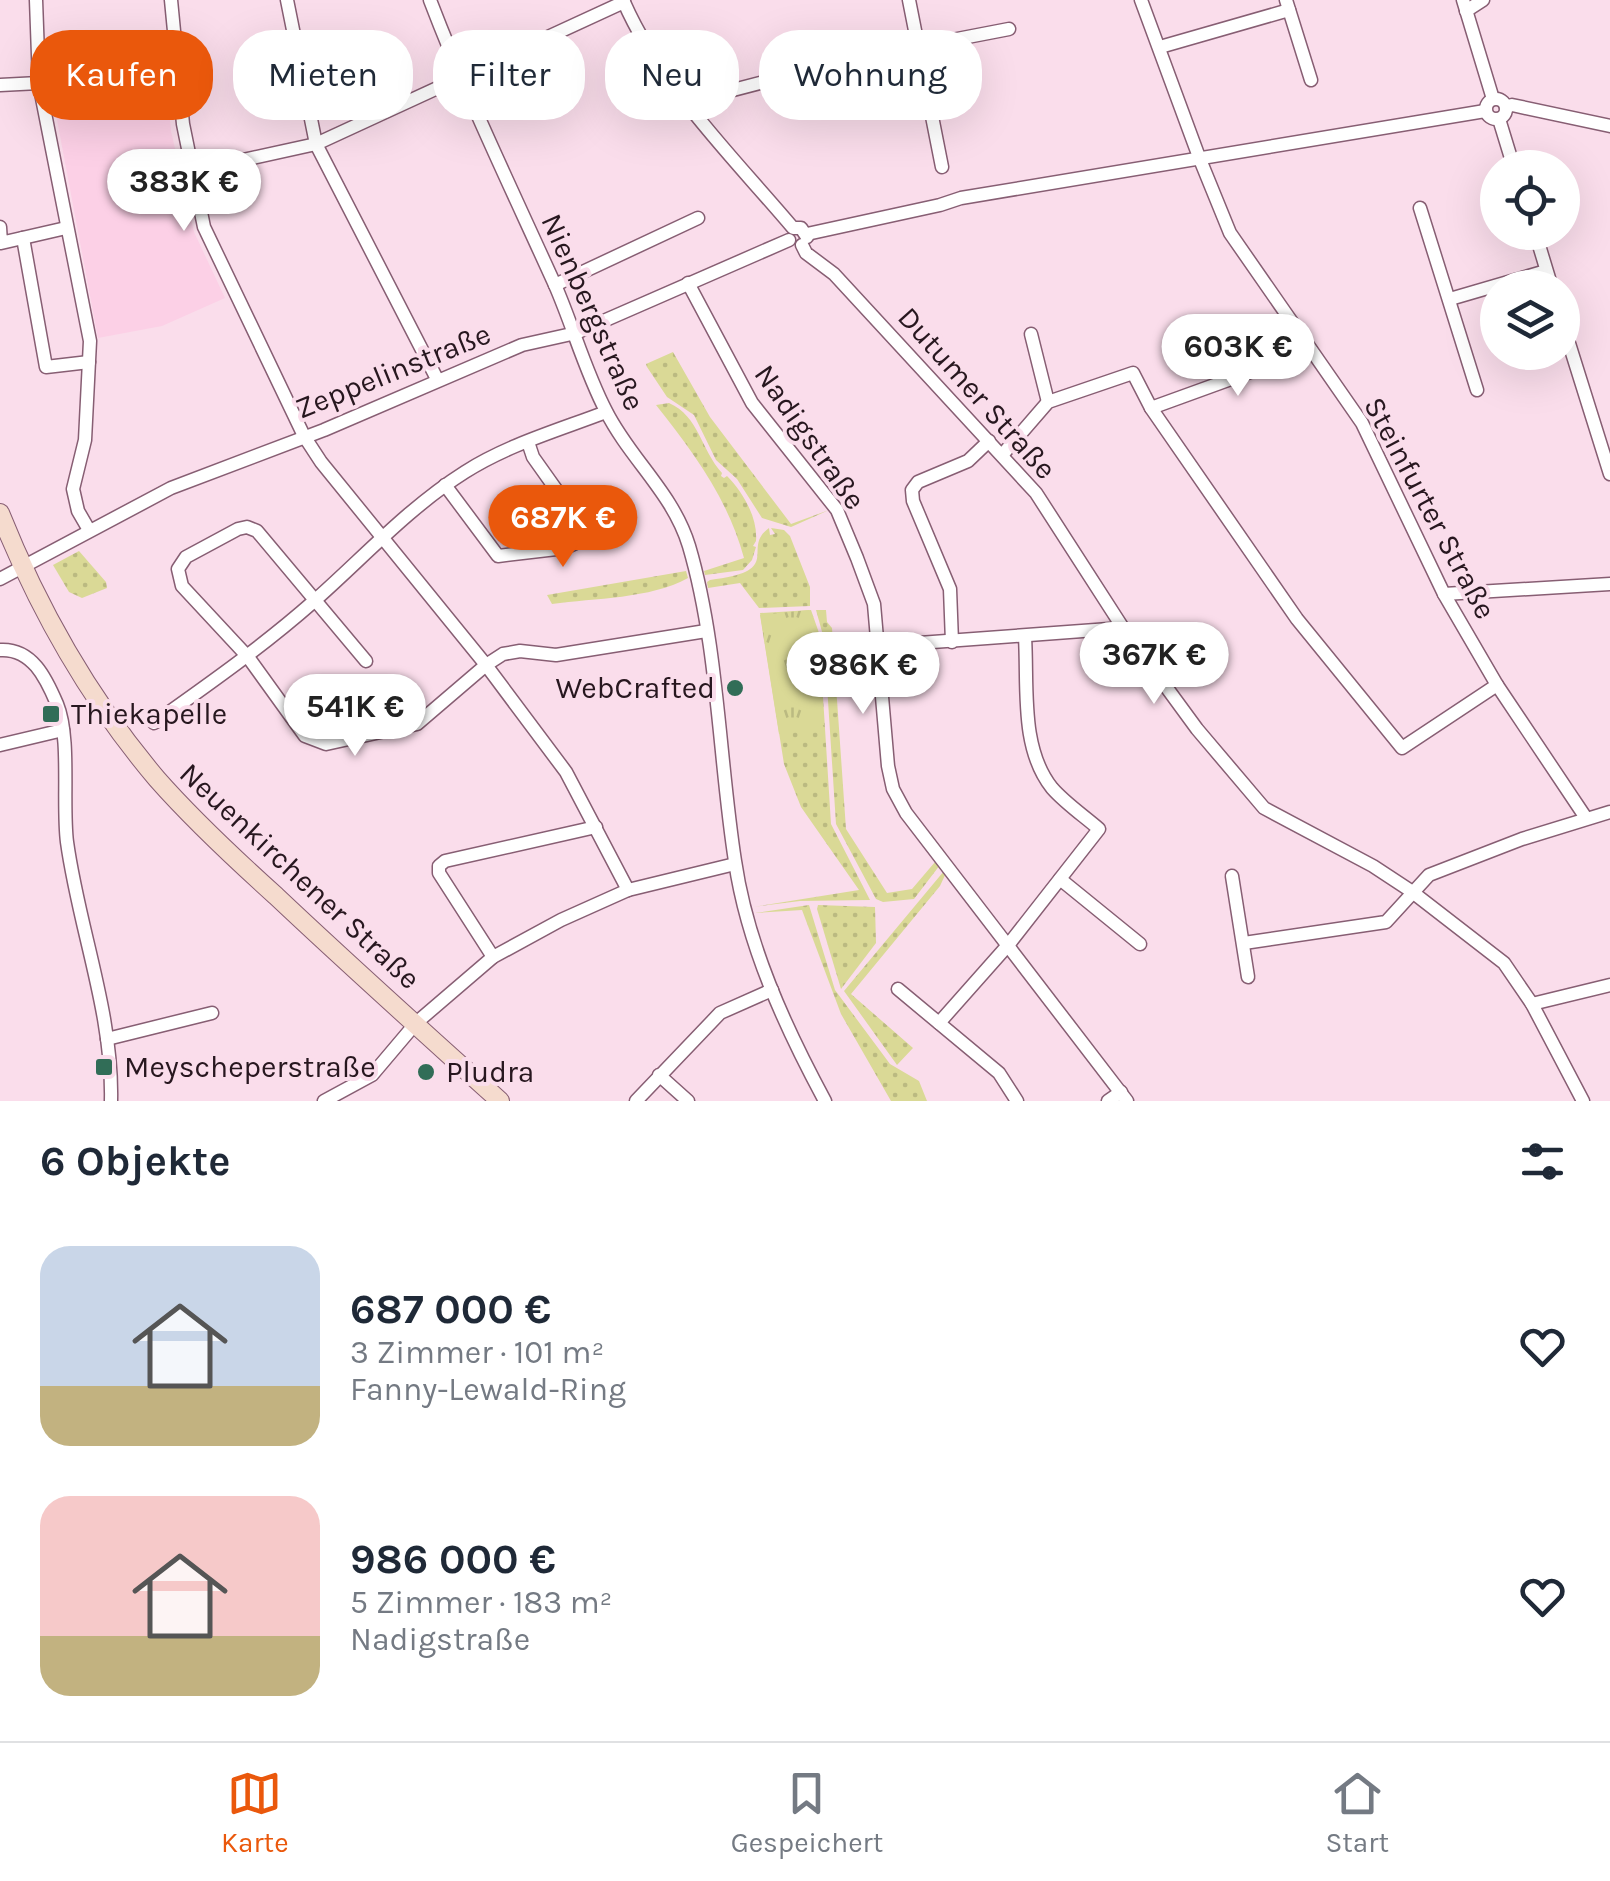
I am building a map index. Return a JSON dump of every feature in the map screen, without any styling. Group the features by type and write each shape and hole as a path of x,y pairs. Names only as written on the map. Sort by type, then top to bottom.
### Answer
{"street":[{"path":"36,0 37,30"},
{"path":"171,0 183,124 204,226 304,436 566,772 628,890"},
{"path":"287,0 316,144 437,379"},
{"name":"Nienbergstraße","path":"430,0 441,30"},
{"path":"908,0 914,30"},
{"name":"Steinfurter Straße","path":"1141,0 1230,233 1362,423 1444,594 1498,685 1586,818"},
{"path":"1483,0 1465,5 1489,105 1501,100 1510,150"},
{"path":"564,30 624,1"},
{"name":"Dutumer Straße","path":"624,1 637,30"},
{"path":"1160,47 1288,5 1311,80"},
{"path":"982,34 1009,29"},
{"path":"0,85 30,83"},
{"path":"193,171 316,144 433,92"},
{"name":"Zeppelinstraße","path":"0,579 170,488 522,345 576,333 798,237 962,198 1489,105"},
{"path":"1502,113 1512,106 1610,126"},
{"path":"46,120 90,341 85,440 74,489 78,511 89,530"},
{"name":"Nienbergstraße","path":"479,120 576,333 606,412 677,513 700,591 735,864 745,910 772,990 826,1101"},
{"name":"Dutumer Straße","path":"702,120 798,237 806,254 826,265 1036,492 1123,628 1197,729 1264,808 1373,866 1504,964 1532,1004 1584,1101"},
{"path":"932,120 942,167"},
{"path":"1420,208 1476,390"},
{"path":"555,285 698,218"},
{"path":"0,227 2,243 66,228"},
{"path":"24,238 46,367 89,362"},
{"path":"1540,250 1546,270"},
{"name":"Nadigstraße","path":"688,283 752,402 837,510 874,604 894,789 906,812 1124,1097"},
{"path":"1450,299 1480,290"},
{"path":"1031,334 1048,402"},
{"path":"1151,408 1311,350"},
{"path":"1580,366 1603,424 1610,474"},
{"path":"1004,454 1048,402 1133,373 1151,408 1296,618 1402,748 1498,685"},
{"path":"154,722 248,657 444,485 528,442 606,412"},
{"path":"952,642 950,590 912,490 918,482 968,461 989,440"},
{"path":"444,485 498,556 565,548 576,543 582,526 533,457 528,442"},
{"name":"Neuenkirchener Straße","path":"0,513 23,566 76,664 158,780 211,836 500,1101"},
{"path":"366,661 258,531 246,527 186,557 178,568 182,586 248,657 305,736 326,744 416,724 504,654 556,654 706,631"},
{"path":"1444,594 1610,584"},
{"path":"878,646 1123,628"},
{"path":"939,1022 1009,944 1099,829 1054,790 1036,764 1030,741 1025,638"},
{"path":"0,650 18,652 32,660 56,703 63,730 68,843 107,1038 111,1101"},
{"path":"0,745 63,730"},
{"path":"1244,943 1386,922 1428,875 1610,812"},
{"path":"493,957 439,873 439,866 596,827"},
{"path":"324,1101 342,1097 372,1076 416,1023 493,957 628,890 735,864"},
{"path":"1232,876 1248,977"},
{"path":"1060,879 1140,944"},
{"path":"1532,1004 1610,984"},
{"path":"898,988 999,1073 1017,1101"},
{"path":"636,1101 720,1013 772,990"},
{"path":"107,1038 212,1013"},
{"path":"660,1076 688,1101"},
{"path":"1108,1101 1124,1097"}],"shaded area":[{"path":"57,120 170,120 194,232 225,298 162,326 98,338"}],"green space":[{"path":"673,352 710,417 791,524 829,510 791,527 762,518 737,479 716,460 694,415 667,397 647,367 646,364"},
{"path":"669,403 687,416 721,476 733,482 748,506 755,523 756,547 743,570 705,575 704,571 744,558 729,516 708,477 656,405"},
{"path":"769,528 770,535 775,534 771,528 784,530 790,536 810,587 810,606 759,608 740,583 708,588 710,580 733,576 754,565 761,536"},
{"path":"79,551 107,588 82,598 69,592 53,565"},
{"path":"686,571 688,578 640,594 552,604 547,595"},
{"path":"809,610 818,631 824,725 779,734 760,615"},
{"path":"811,610 819,633 831,824 870,900 800,901 753,907 859,890 801,807 784,764 760,613"},
{"path":"816,610 826,610 832,628 846,829 887,893 912,889 935,862 940,865 914,899 876,899 836,824 824,639"},
{"path":"944,871 940,886 851,994 913,1048 897,1065 844,991"},
{"path":"809,905 835,990 890,1064 919,1081 927,1101 891,1101 841,1014 802,910 755,913"},
{"path":"818,905 875,907 876,943 841,989 817,909"}],"place":[{"name":"WebCrafted","path":"735,688"},
{"name":"Thiekapelle","path":"51,714"},
{"name":"Meyscheperstraße","path":"104,1067"},
{"name":"Pludra","path":"426,1072"}]}
